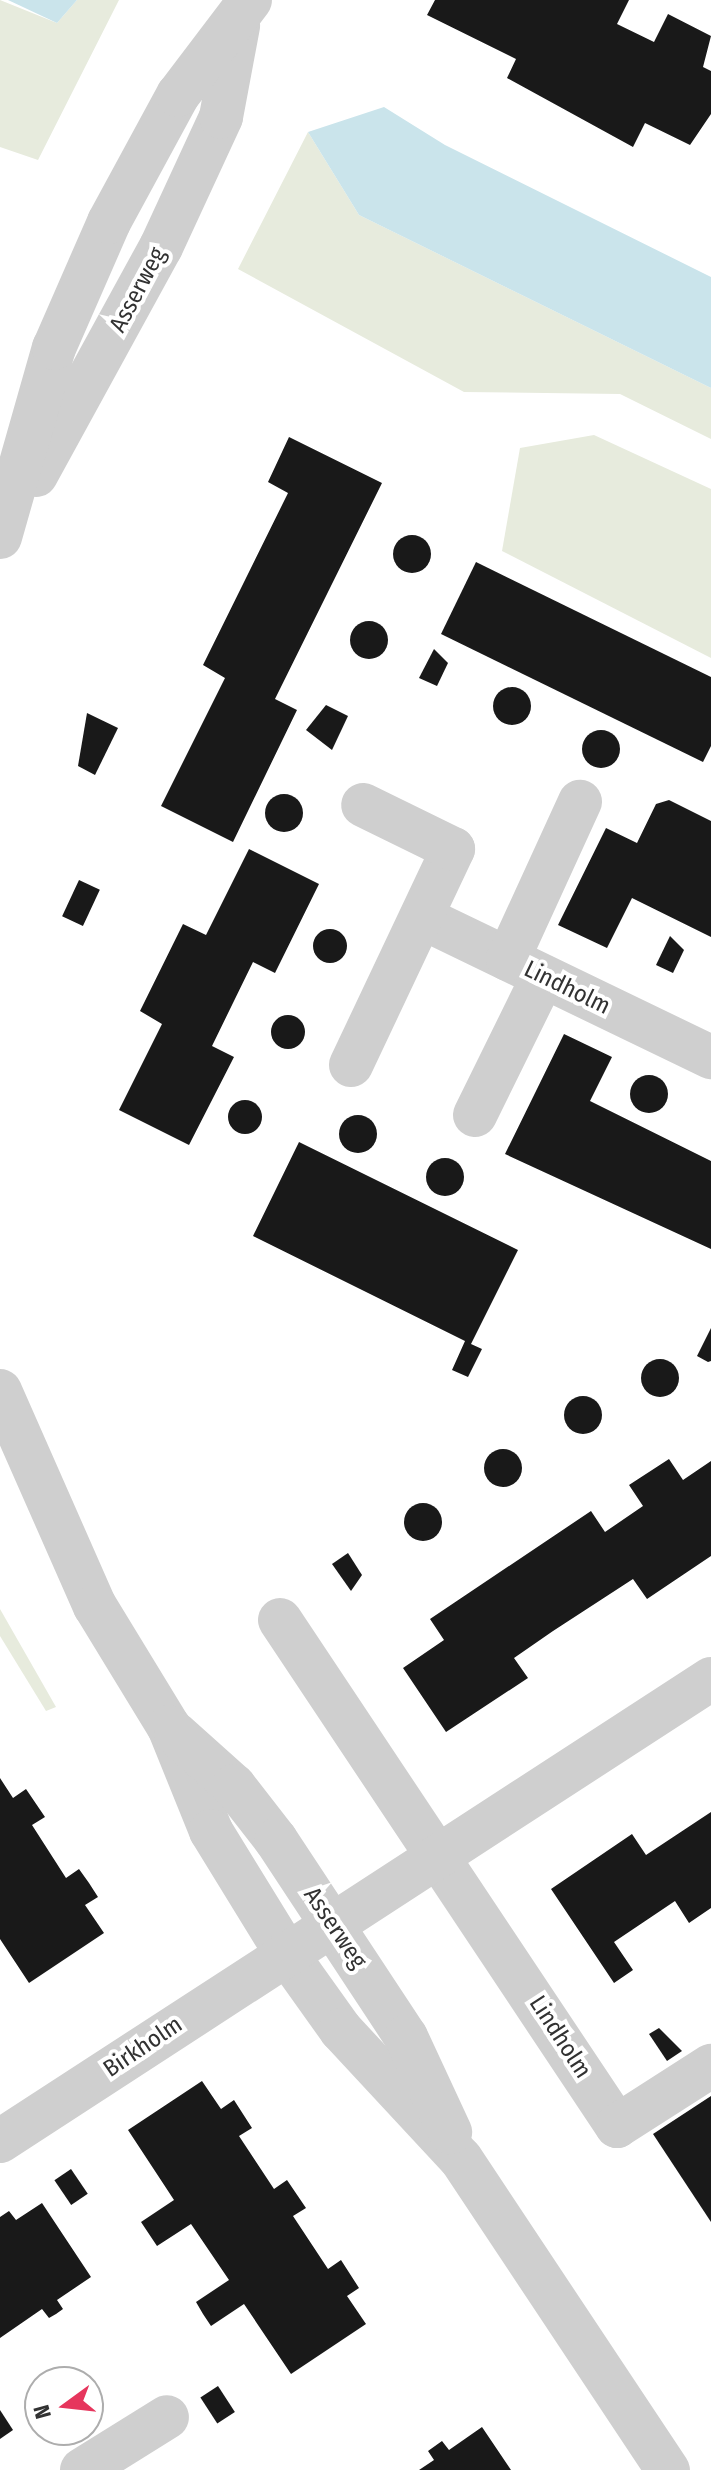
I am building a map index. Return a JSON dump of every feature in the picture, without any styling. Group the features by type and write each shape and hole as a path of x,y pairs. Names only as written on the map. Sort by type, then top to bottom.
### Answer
{"street":[{"name":"Asserweg","path":"0,539 161,247 221,117 244,12"},
{"name":"Asserweg","path":"0,539 54,348 109,222 178,95 244,12"},
{"path":"475,1115 580,802"},
{"path":"351,1065 453,849 363,805"},
{"name":"Lindholm","path":"423,918 711,1057"},
{"name":"Asserweg","path":"0,1391 95,1606 169,1727 211,1831 286,1953 341,2030 461,2159 668,2470"},
{"path":"280,1620 442,1854"},
{"path":"332,1922 711,1679"},
{"name":"Asserweg","path":"169,1727 234,1786 332,1922 419,2059 461,2159"},
{"name":"Lindholm","path":"442,1854 617,2126 711,2066"},
{"name":"Birkholm","path":"0,2141 332,1922"},
{"path":"82,2470 167,2417"}],"shaded area":[{"path":"0,0 57,23 77,0 119,0 38,160 0,147"},
{"path":"308,132 359,215 711,388 711,439 620,394 464,392 238,269"},
{"path":"594,435 711,489 711,658 502,551 520,448"},
{"path":"0,1609 56,1707 46,1711 0,1636"}],"water":[{"path":"8,0 77,0 57,23"},
{"path":"384,107 445,145 711,277 711,388 359,215 308,132"}],"building":[{"path":"435,0 629,0 617,24 654,42 668,14 711,36 703,67 711,71 711,114 690,145 645,123 633,147 507,78 516,59 427,15"},
{"path":"289,437 382,483 275,699 297,710 233,842 161,806 225,678 203,665 288,493 268,482"},
{"path":"412,535 425,541 431,554 425,567 412,573 399,567 393,554 399,541"},
{"path":"476,562 711,677 711,746 703,762 441,634"},
{"path":"369,621 383,626 388,640 383,654 369,659 355,654 350,640 355,626"},
{"path":"434,649 448,663 437,686 419,678"},
{"path":"512,687 526,692 531,706 526,720 512,725 498,720 493,706 498,692"},
{"path":"326,705 348,716 332,750 306,730"},
{"path":"87,713 118,728 95,775 78,766"},
{"path":"601,730 614,736 620,749 614,762 601,768 588,762 582,749 588,736"},
{"path":"284,794 298,799 303,813 298,827 284,832 270,827 265,813 270,799"},
{"path":"669,800 711,821 711,937 632,898 607,948 558,925 606,828 637,843 656,804"},
{"path":"249,849 319,884 275,973 253,962 212,1046 234,1057 189,1145 119,1110 162,1024 140,1011 183,924 206,935"},
{"path":"79,880 100,890 83,926 62,916"},
{"path":"330,929 342,934 347,946 342,958 330,963 318,958 313,946 318,934"},
{"path":"670,936 684,950 673,973 656,965"},
{"path":"288,1015 300,1020 305,1032 300,1044 288,1049 276,1044 271,1032 276,1020"},
{"path":"564,1034 612,1057 590,1101 711,1161 711,1249 505,1154"},
{"path":"649,1075 662,1081 668,1094 662,1107 649,1113 636,1107 630,1094 636,1081"},
{"path":"245,1100 257,1105 262,1117 257,1129 245,1134 233,1129 228,1117 233,1105"},
{"path":"358,1115 372,1120 377,1134 372,1148 358,1153 344,1148 339,1134 344,1120"},
{"path":"299,1142 518,1250 471,1344 482,1349 468,1377 452,1370 465,1341 253,1236"},
{"path":"445,1158 459,1163 464,1177 459,1191 445,1196 431,1191 426,1177 431,1163"},
{"path":"711,1328 711,1361 708,1362 697,1356"},
{"path":"660,1359 674,1364 679,1378 674,1392 660,1397 646,1392 641,1378 646,1364"},
{"path":"583,1396 597,1401 602,1415 597,1429 583,1434 569,1429 564,1415 569,1401"},
{"path":"503,1449 517,1454 522,1468 517,1482 503,1487 489,1482 484,1468 489,1454"},
{"path":"669,1459 683,1480 711,1461 711,1556 647,1599 633,1579 553,1631 514,1658 528,1678 446,1732 403,1668 444,1640 430,1619 591,1511 605,1532 643,1506 629,1485"},
{"path":"423,1503 437,1508 442,1522 437,1536 423,1541 409,1536 404,1522 409,1508"},
{"path":"348,1553 362,1575 351,1591 332,1564"},
{"path":"0,1778 13,1798 26,1789 45,1817 32,1825 66,1878 79,1869 89,1883 98,1897 85,1905 104,1933 29,1983 0,1939"},
{"path":"711,1812 711,1908 689,1923 675,1901 614,1942 633,1970 614,1983 551,1889 632,1834 646,1855"},
{"path":"659,2028 682,2051 667,2061 649,2034"},
{"path":"202,2081 221,2109 234,2100 252,2128 239,2136 274,2189 287,2180 306,2208 293,2216 328,2269 341,2260 359,2288 347,2296 366,2324 291,2374 244,2304 211,2326 203,2314 196,2302 229,2280 191,2224 157,2246 141,2222 174,2200 128,2130"},
{"path":"711,2096 711,2222 653,2134"},
{"path":"71,2169 88,2194 71,2205 54,2180"},
{"path":"42,2203 91,2277 57,2300 63,2309 56,2314 49,2318 42,2309 0,2338 0,2217 9,2211 16,2220"},
{"path":"218,2386 235,2412 217,2423 200,2397"},
{"path":"0,2410 13,2430 0,2439"},
{"path":"482,2427 511,2470 419,2470 434,2460 428,2451 442,2441 449,2450"}]}
